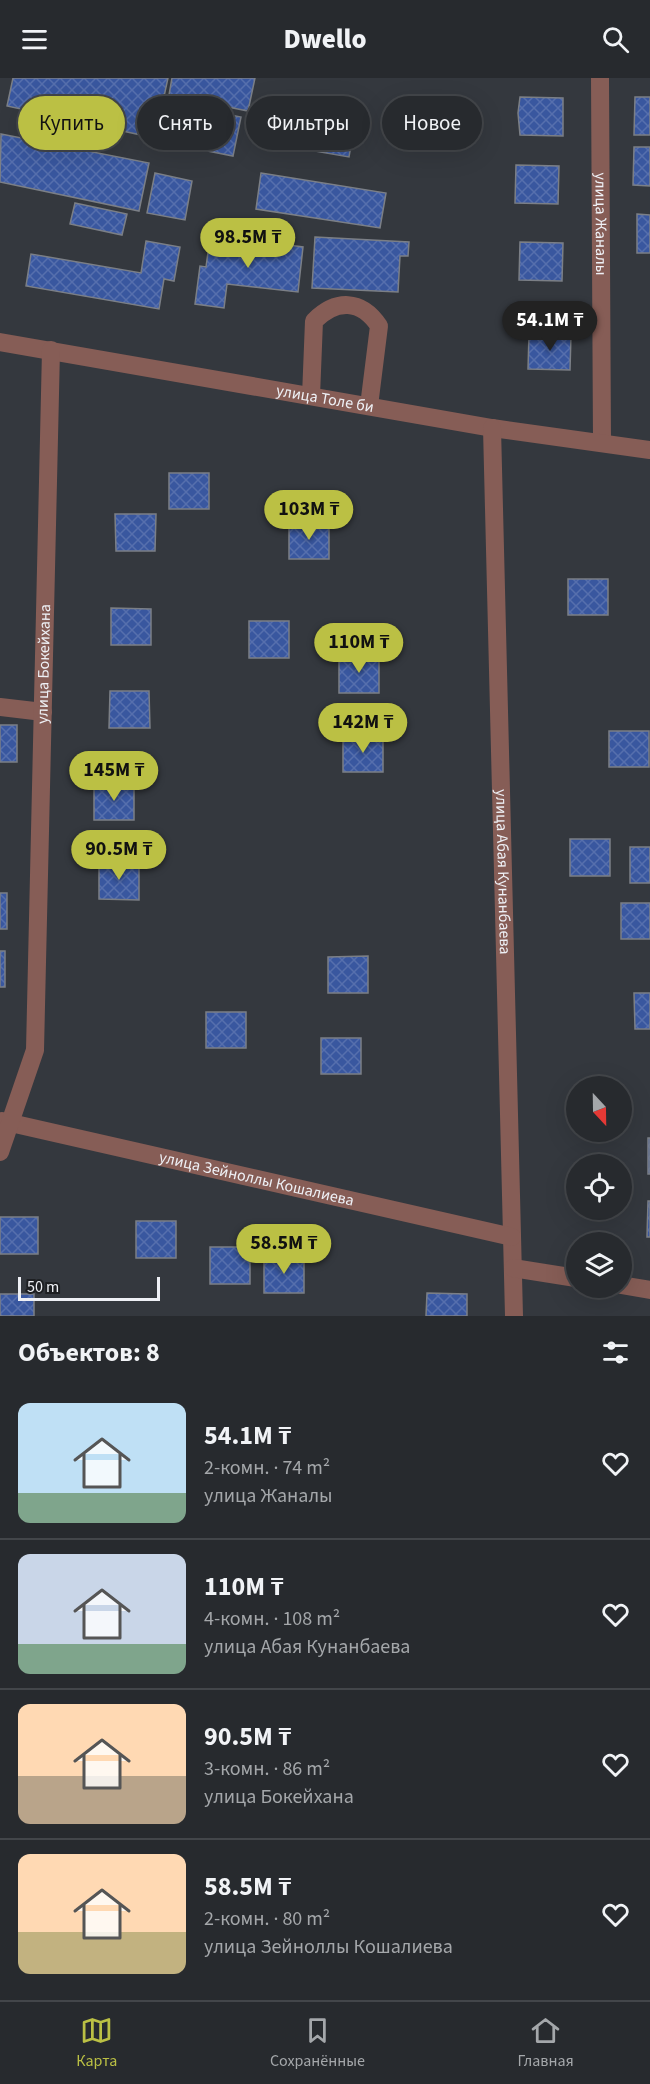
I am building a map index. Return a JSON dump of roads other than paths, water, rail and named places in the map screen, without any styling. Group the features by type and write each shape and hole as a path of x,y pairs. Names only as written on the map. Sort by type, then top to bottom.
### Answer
{"street":[{"name":"улица Жаналы","path":"600,78 602,442"},
{"path":"311,396 314,321 326,309 352,304 371,314 379,326 369,406"},
{"name":"улица Толе би","path":"0,342 492,428 650,450"},
{"name":"улица Бокейхана","path":"0,1152 6,1122 35,1050 51,350"},
{"name":"улица Абая Кунанбаева","path":"492,428 514,1316"},
{"path":"0,707 43,712"},
{"name":"улица Зейноллы Кошалиева","path":"6,1122 512,1237"},
{"path":"513,1268 566,1276"},
{"path":"632,1287 650,1290"}]}
